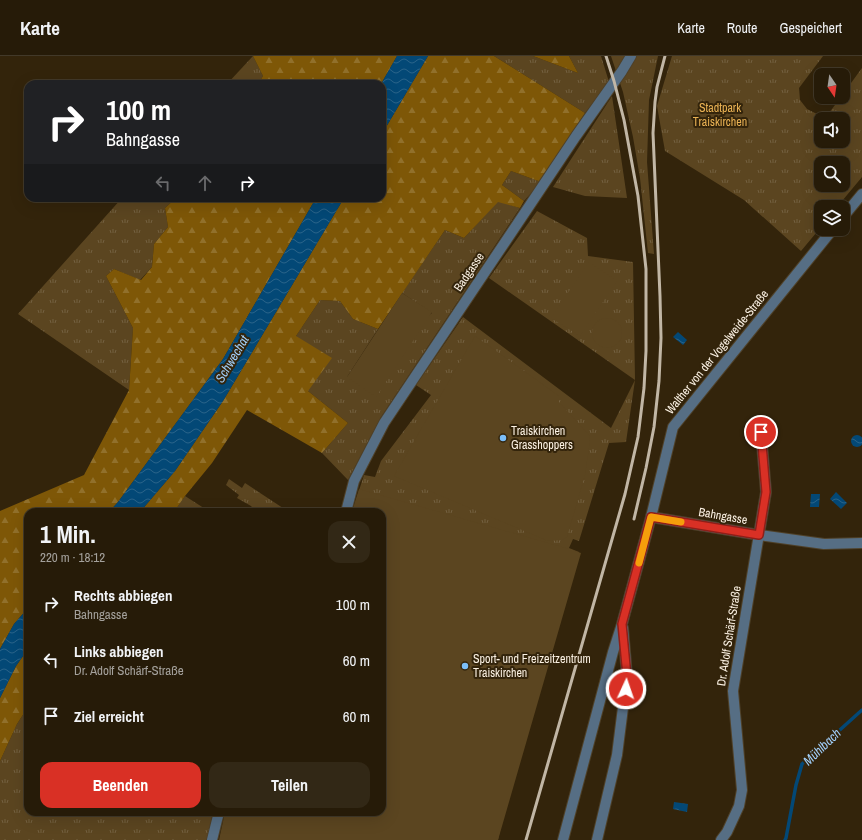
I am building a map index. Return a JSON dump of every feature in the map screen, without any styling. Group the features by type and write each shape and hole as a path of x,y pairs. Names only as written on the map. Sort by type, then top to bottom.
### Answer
{"street":[{"name":"Badgasse","path":"347,508 354,481 384,423 631,56"},
{"path":"850,209 862,194"},
{"name":"Walther von der Vogelweide-Straße","path":"563,840 651,517 673,427 827,236"},
{"name":"Dr. Adolf Schärf-Straße","path":"721,840 727,832 738,806 742,790 733,691 766,492 761,432"},
{"name":"Bahngasse","path":"651,517 824,544 862,543"},
{"name":"Walther von der Vogelweide-Straße","path":"597,840 617,755 627,676 622,624"},
{"path":"212,840 218,816"}],"green space":[{"path":"253,56 263,76 260,80 231,80"},
{"path":"253,56 397,56 383,80 260,80 263,76"},
{"path":"428,56 494,56 585,113 541,182 511,171 502,185 524,201 520,208 498,202 464,238 445,230 378,329 353,319 340,301 320,300 296,336 332,358 308,391 348,423 322,453 247,410 212,463 177,508 143,508 175,471 223,401 342,202 386,202 386,127"},
{"path":"494,56 533,56 578,73 569,56 601,56 609,82 585,113"},
{"path":"533,56 569,56 578,73"},
{"path":"611,56 658,56 649,100 647,162 654,254 648,253 640,178 633,137 623,92"},
{"name":"Stadtpark Traiskirchen","path":"672,56 823,56 799,88 800,100 807,109 814,112 814,148 850,148 850,112 830,112 836,104 850,104 850,84 862,68 862,177 850,191 850,156 814,156 814,192 850,192 843,200 814,200 814,235 801,251 744,200 665,151 657,106"},
{"path":"612,96 627,198 585,196 553,187"},
{"path":"511,171 541,182 524,201 502,185"},
{"path":"498,201 520,208 381,417 348,480 322,453 348,423 308,391 296,336 320,300 340,301 353,319 378,329 347,377 432,313 402,293 445,230 464,238"},
{"path":"118,202 172,202 165,208 168,227 154,244 152,267 140,280 114,269 106,276 133,328 129,390 18,314"},
{"path":"172,202 314,202 223,359 113,508 24,508 24,613 14,624 0,649 0,511 84,475 129,390 133,328 106,276 114,269 141,280 152,267 154,244 168,227 165,208"},
{"path":"537,211 587,238 588,256 633,262 635,380 489,278"},
{"path":"589,262 617,281 580,336 551,318"},
{"path":"402,293 432,312 376,397 347,377"},
{"path":"463,317 611,428 635,380 626,442 609,443 579,541 573,539 569,548 579,552 511,778 498,840 386,523 386,508 353,508 364,475 375,477 381,461 431,395 416,385"},
{"path":"607,318 618,322 622,333 618,344 607,348 596,344 592,333 596,322"},
{"name":"Traiskirchen Grasshoppers","path":"475,336 559,396 559,402 589,435 590,441 585,475 567,537 562,540 548,541 394,476"},
{"path":"229,479 242,488 245,483 283,508 253,508 237,498 239,495 226,485"},
{"name":"Sport- und Freizeitzentrum Traiskirchen","path":"359,489 581,553 498,840 219,840 224,816 386,816 386,508 353,508"},
{"path":"185,496 204,508 177,508"},
{"path":"24,655 24,713 17,724 0,761 0,698 16,666"},
{"path":"24,713 24,816 212,816 207,840 0,840 0,761 17,724"}],"water":[{"path":"397,56 428,56 386,127 386,80 383,80"},
{"name":"Schwechat","path":"314,202 342,202 223,401 175,471 143,508 113,508 223,359"},
{"path":"678,332 687,340 683,345 673,337"},
{"path":"855,435 859,435 863,441 859,447 855,447 851,443 851,439"},
{"path":"836,492 847,503 841,509 830,499"},
{"path":"811,494 820,494 819,507 810,507"},
{"path":"24,613 24,655 16,666 0,698 0,649 14,624"},
{"path":"674,802 688,804 687,812 673,809"}],"waterway":[{"name":"Mühlbach","path":"785,840 796,785 802,764 862,710"}],"railway":[{"path":"526,840 625,494 638,437 644,388 646,351 646,269 638,196 624,120 606,56"},
{"path":"634,519 654,427 659,381 661,338 660,296 653,133 657,87 665,56"}],"slow traffic":[{"path":"639,563 651,517 681,522"}],"place":[{"name":"Traiskirchen Grasshoppers","path":"503,438"},
{"name":"Sport- und Freizeitzentrum Traiskirchen","path":"465,666"}],"route":[{"path":"626,689 627,676 622,624 651,517 759,535 766,492 761,432"}]}
